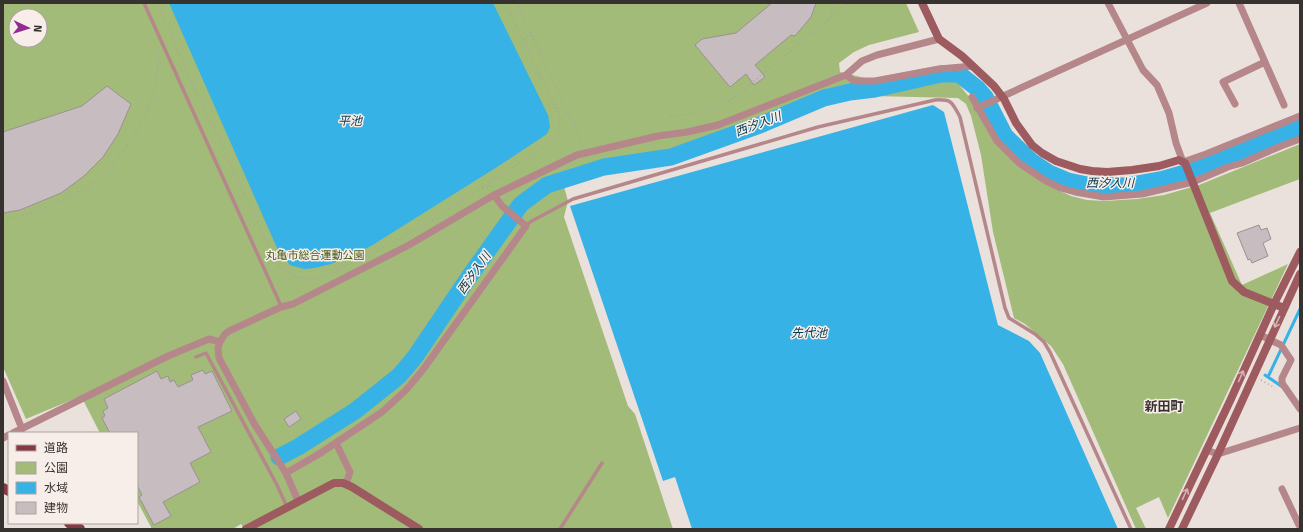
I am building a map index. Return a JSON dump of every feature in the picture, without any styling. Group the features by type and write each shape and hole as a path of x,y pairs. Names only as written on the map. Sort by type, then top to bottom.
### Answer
{"main road":[{"path":"71,524 80,529"}],"street":[{"path":"922,3 939,39 973,66 994,86 999,99 1016,123 1032,145 1042,153 1056,161 1080,169 1107,172 1146,168 1179,160 1184,163"},
{"path":"1108,3 1143,70 1156,85 1169,113 1176,143 1194,182 1232,281 1244,292 1284,308"},
{"path":"977,108 1207,3"},
{"path":"1239,3 1284,105"},
{"path":"298,501 286,474 255,425 219,358 218,348 220,342 229,331 293,304 409,245 494,195 577,155 658,136 687,132 718,125 846,75 862,61 877,55 939,39"},
{"path":"1235,104 1223,82 1265,62"},
{"path":"846,75 854,81 875,81 939,69 973,66"},
{"path":"972,97 997,141 1019,163 1034,174 1061,188 1104,197 1142,194 1194,182 1300,139"},
{"path":"1184,163 1300,116"},
{"path":"286,474 336,444 382,412 422,371 526,226 502,206 494,195"},
{"path":"1169,529 1274,304 1300,252"},
{"path":"1182,529 1300,274"},
{"path":"1260,335 1283,347 1291,360 1282,378 1282,383 1300,409"},
{"path":"15,432 168,356 209,339 220,342"},
{"path":"3,380 22,429"},
{"path":"1206,450 1218,454 1300,428"},
{"path":"336,444 350,472 346,484"},
{"path":"246,529 334,483 346,484 370,497 419,529"},
{"path":"1282,488 1299,525 1300,524"}],"lane":[{"path":"144,3 281,308"},
{"path":"526,226 530,222 573,199 818,127 935,100 946,100 954,104 960,117 1004,301 1010,318 1044,342 1050,352 1131,529"},
{"path":"196,357 206,353 277,485 287,507"},
{"path":"560,529 602,463"}],"path":[{"path":"158,3 188,75 275,259 282,269 292,275 312,279 328,275 390,244 431,221 538,152 557,138 560,120 558,112 505,3"},
{"path":"517,3 581,141 583,154"},
{"path":"829,18 833,3"},
{"path":"671,116 698,113 717,107 736,96 766,69 850,3"},
{"path":"522,39 532,35"},
{"path":"3,219 37,212 60,201 90,185 110,166 127,145 142,122 151,100 157,77 160,38"}],"green space":[{"name":"丸亀市総合運動公園","path":"3,3 906,3 919,32 869,45 854,52 839,63 840,72 869,79 943,65 974,103 1008,157 1043,183 1071,196 1087,200 1105,201 1137,199 1164,195 1199,185 1300,144 1300,179 1210,213 1242,285 1288,264 1168,518 1159,497 1136,508 1146,529 1136,529 1063,364 1051,346 1025,324 1014,318 993,232 981,155 971,116 966,104 958,98 829,95 669,153 646,156 563,183 568,201 564,217 628,406 635,414 673,529 244,529 241,524 233,529 152,529 138,503 138,432 99,432 81,396 26,419 3,367"}],"water":[{"name":"平池","path":"169,3 493,3 548,115 550,127 547,134 371,246 331,264 315,268 304,269 290,265 277,248"},
{"name":"先代池","path":"933,105 944,112 998,325 1029,341 1040,353 1118,529 692,529 675,477 663,481 570,206"}],"building":[{"path":"772,3 816,3 811,17 795,36 791,35 755,65 765,77 754,85 746,74 730,87 695,45 702,39 736,33"},
{"path":"107,86 131,104 118,134 103,157 84,176 61,193 20,210 3,213 3,132 82,106"},
{"path":"1259,225 1261,230 1267,228 1271,239 1263,243 1268,256 1252,263 1250,259 1248,260 1237,233"},
{"path":"203,370 205,374 212,371 232,411 198,427 211,452 190,463 200,482 163,502 171,516 154,525 139,497 142,495 138,487 138,432 109,432 102,418 105,416 103,411 108,408 104,399 157,371 161,379 168,376 170,382 174,380 178,387 193,380 191,375"},
{"path":"296,411 301,419 289,427 284,419"}],"waterway":[{"name":"西汐入川","path":"279,457 298,447 355,411 399,376 415,357 521,204 547,185 604,167 671,157 760,125 824,98 850,92 875,89 941,74 959,74 978,89 985,97 1005,136 1031,161 1049,173 1068,181 1087,185 1126,186 1164,179 1192,171 1300,127"},
{"path":"1268,377 1300,309"},
{"path":"1265,375 1281,386"}],"district":[{"name":"新田町","path":"1164,406"}]}
